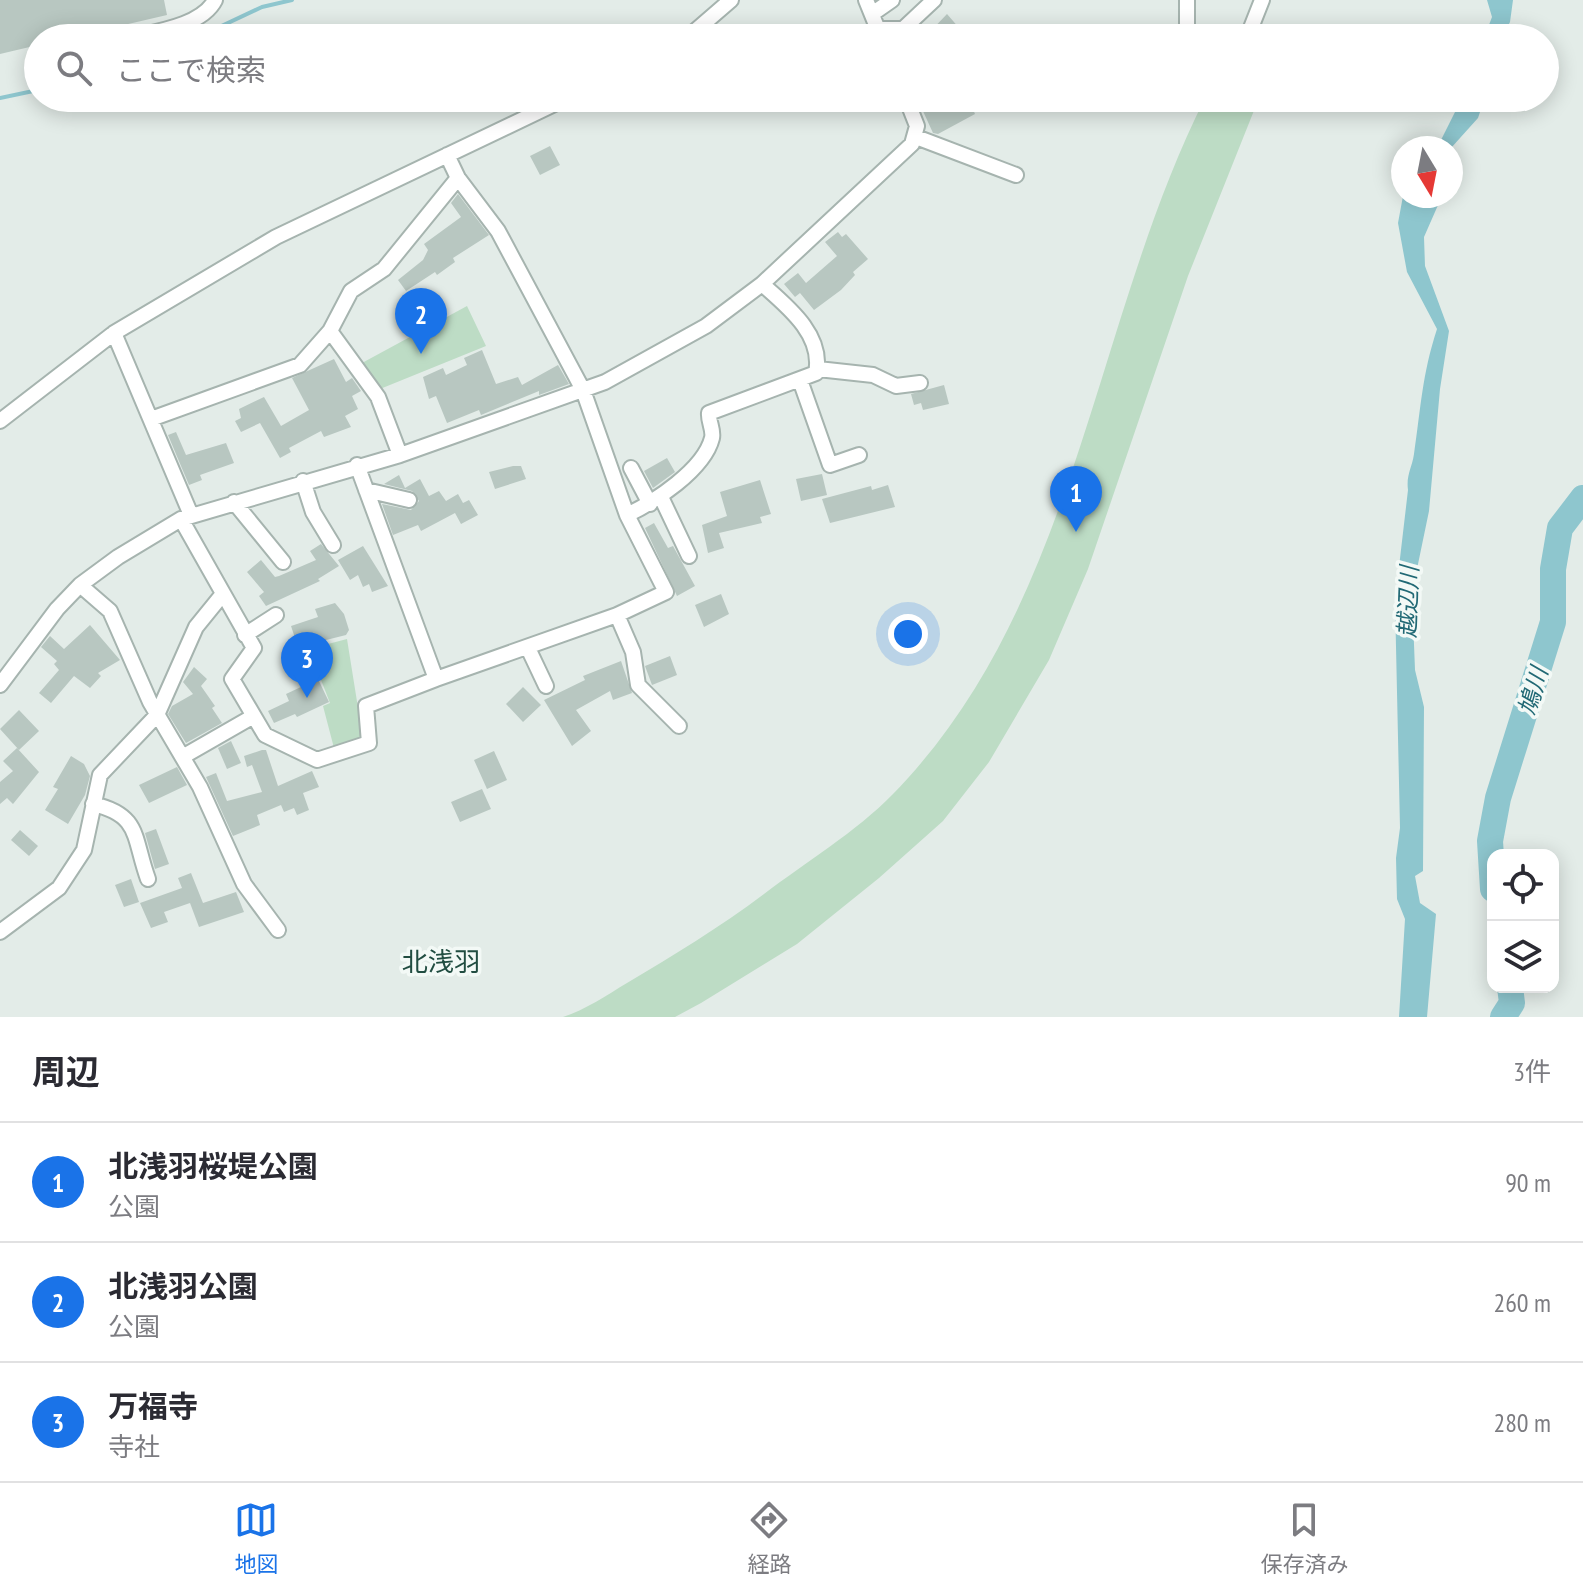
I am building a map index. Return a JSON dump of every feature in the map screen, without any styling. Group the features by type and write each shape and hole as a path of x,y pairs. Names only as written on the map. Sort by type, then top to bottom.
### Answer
{"street":[{"path":"180,24 207,11 215,0"},
{"path":"703,24 731,0"},
{"path":"869,7 892,0"},
{"path":"908,24 934,0"},
{"path":"1187,0 1187,24"},
{"path":"1253,24 1262,0"},
{"path":"0,421 114,333 276,237 538,112"},
{"path":"0,685 57,609 80,585 118,557 186,517 400,455 605,382 706,326 762,284 901,156 916,137 917,126 912,112"},
{"path":"916,137 1016,175"},
{"path":"114,333 151,419 186,517 222,595 254,648 252,656 232,679 265,735 317,760 369,743 366,706 617,615 666,592 627,515 583,390 498,231 458,178 447,155"},
{"path":"151,419 300,365 330,331 351,291 384,269 458,178"},
{"path":"762,284 804,325 818,369"},
{"path":"330,331 378,397 400,455"},
{"path":"627,515 656,501 690,471 712,438 709,413 800,380 818,369 873,375 896,386 920,383"},
{"path":"800,380 830,465 859,455"},
{"path":"357,465 436,679"},
{"path":"631,468 656,501 689,556"},
{"path":"303,481 313,512 333,545"},
{"path":"366,490 409,500"},
{"path":"234,502 283,562"},
{"path":"80,585 110,611 157,715 184,756 244,884 278,930"},
{"path":"0,932 59,888 84,850 100,775 157,715 196,627 222,595"},
{"path":"245,635 276,615"},
{"path":"617,615 633,652 638,685 679,726"},
{"path":"528,648 546,686"},
{"path":"184,756 252,717"},
{"path":"93,804 113,809 132,825 148,879"}],"green space":[{"path":"1199,112 1253,112 1188,276 1088,569 1049,660 989,762 943,821 879,878 797,944 701,1003 675,1017 563,1017 596,1002 697,940 847,834 893,794 955,719 1004,637 1043,550 1076,460 1166,186"},
{"path":"467,306 486,346 380,389 362,363"},
{"path":"347,639 363,739 334,748 323,706 330,703 309,649"}],"water":[{"path":"1487,0 1513,0 1509,24 1489,24 1492,17"},
{"path":"1455,112 1480,112 1462,136 1443,136"},
{"name":"越辺川","path":"1401,208 1437,208 1424,237 1425,266 1449,331 1440,389 1429,511 1412,593 1415,670 1424,707 1423,871 1415,876 1420,903 1436,914 1427,1017 1399,1017 1405,919 1397,899 1396,858 1400,828 1395,601 1408,480 1425,376 1437,329 1407,272 1398,223"}],"building":[{"path":"0,0 164,0 167,15 128,24 24,24 24,48 0,54"},
{"path":"947,14 956,24 937,24"},
{"path":"923,112 974,112 938,134 933,133"},
{"path":"550,146 560,165 540,175 530,156"},
{"path":"458,194 489,235 453,258 455,262 437,275 435,272 406,291 398,280 423,260 428,250 424,244 461,217 451,203"},
{"path":"838,232 842,237 846,234 868,259 853,272 855,275 841,290 814,310 800,293 795,297 784,284 798,273 806,283 837,256 825,242"},
{"path":"482,350 496,384 518,377 522,385 558,365 569,384 539,395 539,391 481,415 479,410 447,423 436,396 429,399 423,377 443,368 446,375 467,365 464,358"},
{"path":"334,359 346,382 352,378 361,391 352,396 358,409 345,416 351,427 324,437 321,431 289,448 291,452 280,458 260,423 241,432 235,421 241,418 239,409 264,397 281,426 309,410 292,378"},
{"path":"944,385 949,404 923,410 921,403 914,405 911,394"},
{"path":"176,432 186,455 226,443 234,463 200,475 202,480 189,485 168,435"},
{"path":"667,458 675,472 653,488 644,471"},
{"path":"521,466 526,479 495,489 489,472"},
{"path":"822,474 827,495 801,501 796,479"},
{"path":"399,475 405,488 420,479 429,496 439,491 446,501 458,494 463,503 469,500 478,515 461,524 455,513 421,531 418,525 393,535 382,504 411,510 419,501 412,491 384,484"},
{"path":"760,480 771,514 760,517 762,523 719,533 724,548 708,553 702,525 727,516 720,492"},
{"path":"888,485 895,507 830,523 822,499 871,486 872,490"},
{"path":"654,523 668,548 673,546 695,586 677,596 645,528"},
{"path":"321,544 339,566 318,579 320,581 266,606 259,596 264,592 247,572 261,560 275,577 279,576 316,560 310,551"},
{"path":"363,546 388,586 372,592 369,584 363,587 358,575 350,580 338,560"},
{"path":"721,594 729,614 704,627 695,605"},
{"path":"335,603 344,614 349,630 346,635 298,647 291,626 318,617 315,609"},
{"path":"90,625 120,660 98,673 101,676 90,688 74,676 51,703 39,693 59,670 54,664 57,661 41,647 50,636 64,649"},
{"path":"670,656 677,675 652,685 645,666"},
{"path":"621,661 632,693 613,700 610,691 576,710 591,731 572,746 544,700 585,680 583,676"},
{"path":"194,667 207,679 201,686 222,723 186,743 168,714 172,706 193,694 183,682"},
{"path":"318,679 329,702 297,717 295,714 274,723 268,711 289,701 286,694"},
{"path":"523,687 541,705 523,722 506,704"},
{"path":"19,710 39,731 19,750 0,729"},
{"path":"231,741 241,763 227,769 218,748"},
{"path":"17,748 39,772 13,804 7,798 0,804 0,782 13,771 3,761"},
{"path":"266,750 278,786 312,771 319,787 303,793 309,810 297,815 294,808 284,812 281,805 257,815 260,825 233,836 206,777 216,773 227,801 262,792 252,765 247,767 244,756"},
{"path":"494,751 507,780 487,789 474,760"},
{"path":"71,756 84,764 90,776 85,795 68,824 45,810 58,789 53,787"},
{"path":"177,767 187,785 149,803 139,785"},
{"path":"482,789 491,809 460,822 451,802"},
{"path":"156,829 169,864 155,869 145,833"},
{"path":"20,830 38,846 29,856 11,840"},
{"path":"191,873 203,903 236,892 244,912 199,927 190,903 164,912 168,922 151,928 140,903 182,888 178,878"},
{"path":"131,879 139,902 124,907 115,885"}],"waterway":[{"path":"226,24 262,7 292,0"},
{"path":"0,98 24,93"},
{"name":"鳩川","path":"1490,849 1498,798 1553,622 1553,569 1560,528 1583,498"},
{"name":"鳩川","path":"1503,1017 1512,1003 1511,993"}],"place":[{"name":"北浅羽公園","path":"421,354"},
{"name":"北浅羽桜堤公園","path":"1076,532"},
{"name":"万福寺","path":"307,698"}],"district":[{"name":"北浅羽","path":"441,961"}]}
